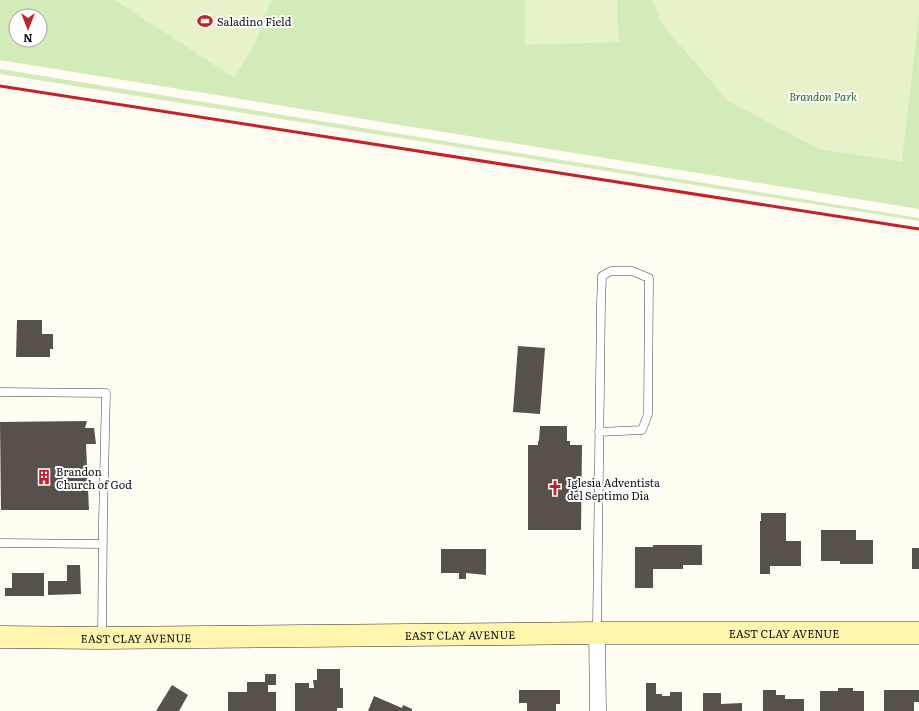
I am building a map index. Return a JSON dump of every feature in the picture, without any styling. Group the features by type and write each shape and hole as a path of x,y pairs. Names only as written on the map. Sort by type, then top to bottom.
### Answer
{"street":[{"name":"EAST CLAY AVENUE","path":"0,638 597,633 919,633"},
{"path":"597,633 598,711"}],"lane":[{"path":"597,633 599,432 602,276 610,271 632,271 649,278 648,414 642,430 599,432"},
{"path":"0,392 106,393 102,544 102,638"},
{"path":"0,543 102,544"}],"green space":[{"name":"Brandon Park","path":"0,0 919,0 919,209 0,60"},
{"name":"Saladino Field","path":"115,0 271,0 256,42 234,78"},
{"path":"525,0 617,0 619,42 525,45"},
{"path":"653,0 919,0 919,14 902,162 819,149 728,101 661,23"},
{"path":"0,69 919,218 919,221 0,74"}],"building":[{"path":"17,320 42,320 42,334 53,334 53,349 50,349 50,357 16,357"},
{"path":"518,346 545,348 540,414 513,412"},
{"name":"Brandon Church of God","path":"87,421 85,428 94,428 96,444 86,444 89,510 1,510 0,422"},
{"name":"Iglesia Adventista del Septimo Dia","path":"540,426 567,426 567,441 570,441 570,445 582,445 581,530 528,530 528,445 538,445"},
{"path":"761,513 786,513 786,541 801,541 801,566 770,566 770,574 760,574"},
{"path":"821,530 856,530 856,540 873,540 873,564 840,564 840,561 821,561"},
{"path":"653,545 702,545 702,565 683,565 683,569 653,569 653,588 635,588 635,547 653,547"},
{"path":"912,548 919,548 919,569 912,569"},
{"path":"441,549 486,549 486,575 466,573 466,579 459,579 459,573 441,573"},
{"path":"67,565 80,565 81,594 48,595 48,581 67,581"},
{"path":"12,573 44,573 44,596 5,596 5,588 12,588"},
{"path":"317,669 340,669 340,688 343,688 343,708 337,708 337,711 295,711 295,683 309,683 309,688 314,688 313,680 317,680"},
{"path":"265,674 276,674 276,685 268,685 268,692 276,692 276,711 228,711 228,692 247,692 247,682 265,682"},
{"path":"646,683 656,683 656,694 662,694 662,696 670,696 670,692 682,692 682,711 646,711"},
{"path":"172,685 188,695 179,711 156,711"},
{"path":"838,688 853,688 853,691 864,691 864,711 820,711 820,691 838,691"},
{"path":"519,690 560,690 560,704 556,704 556,711 527,711 527,703 519,703"},
{"path":"763,690 776,690 776,695 785,695 785,699 804,699 804,711 763,711"},
{"path":"884,690 919,690 919,702 914,702 914,711 884,711"},
{"path":"703,693 721,693 721,704 742,703 742,711 703,711"},
{"path":"374,696 402,708 403,705 412,709 412,711 368,711"}],"railway":[{"path":"0,86 919,229"}],"place":[{"name":"Saladino Field","path":"205,21"},
{"name":"Brandon Church of God","path":"44,477"},
{"name":"Iglesia Adventista del Septimo Dia","path":"555,488"}]}
